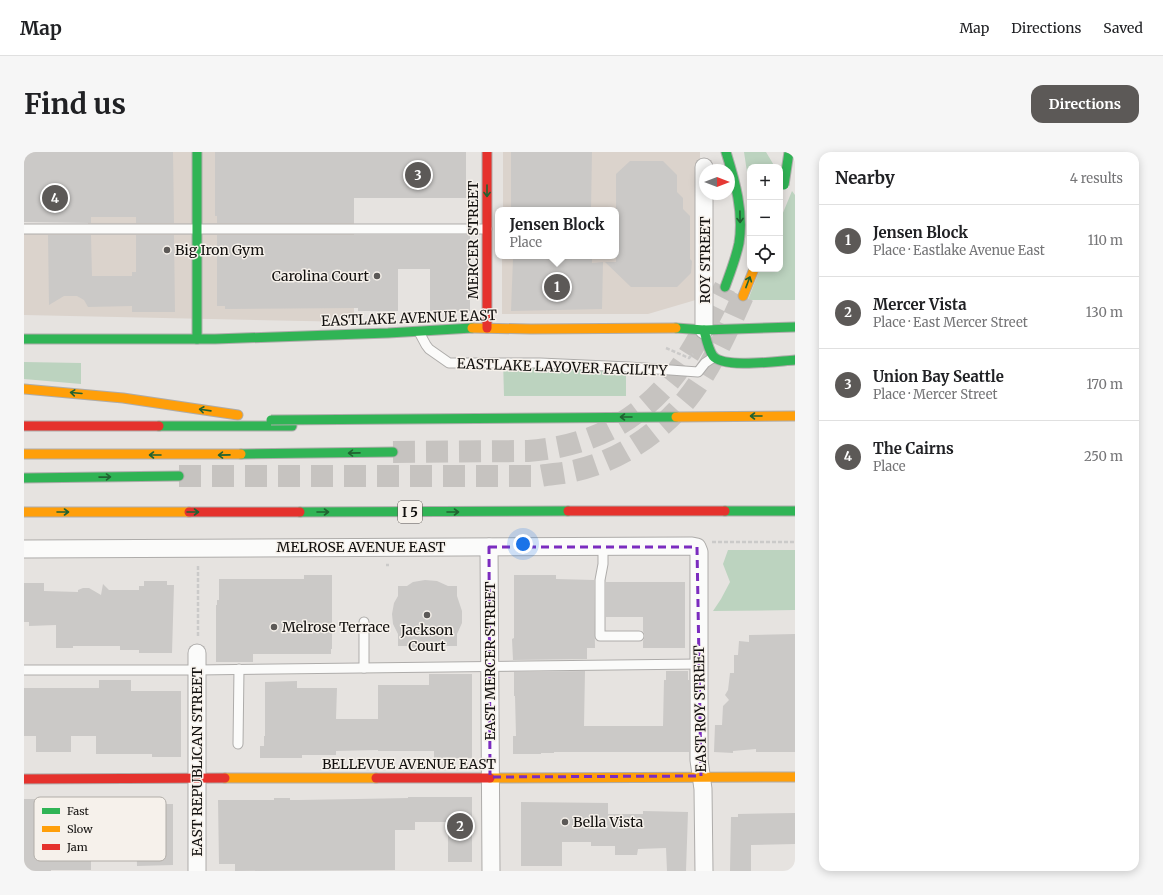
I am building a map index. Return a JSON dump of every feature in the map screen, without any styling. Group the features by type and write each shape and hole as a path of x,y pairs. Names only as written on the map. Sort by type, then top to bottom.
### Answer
{"main road":[{"path":"197,152 197,339"},
{"name":"MERCER STREET","path":"487,152 487,328"},
{"path":"725,287 738,247 740,234 739,200 726,152"},
{"path":"780,152 795,180"},
{"path":"783,188 789,152"},
{"path":"743,296 753,272"},
{"name":"EASTLAKE AVENUE EAST","path":"24,339 197,339 388,334 487,328 674,328 704,330 795,327"},
{"path":"704,330 709,348 714,357 728,363 755,363 795,360"},
{"path":"24,388 123,398 271,420"},
{"path":"24,421 795,416"},
{"path":"24,425 795,424"},
{"path":"24,454 194,455 392,452"},
{"path":"24,478 179,476"},
{"name":"I 5","path":"24,512 795,511"},
{"name":"BELLEVUE AVENUE EAST","path":"24,779 795,776"}],"street":[{"name":"ROY STREET","path":"704,200 704,330"},
{"name":"MELROSE AVENUE EAST","path":"24,549 603,546 697,547"},
{"name":"EAST MERCER STREET","path":"489,547 491,871"},
{"name":"EAST ROY STREET","path":"697,547 699,552 699,760 703,789 704,871"},
{"name":"EAST REPUBLICAN STREET","path":"197,656 197,871"}],"lane":[{"path":"24,229 487,229"},
{"name":"EASTLAKE LAYOVER FACILITY","path":"418,331 429,349 449,363 540,363 698,372 705,363 714,357"},
{"path":"603,546 603,564 600,580 600,636 639,636"},
{"path":"364,622 364,668"},
{"path":"24,670 197,656 239,669 699,664"},
{"path":"238,744 239,669"}],"path":[{"path":"697,547 707,542 795,542"},
{"path":"197,656 198,566"}],"highlighted area":[{"path":"489,547 697,547 701,776 490,777"}],"shaded area":[{"path":"89,152 327,152 354,222 354,322 24,315 24,226 88,225"},
{"path":"503,152 700,152 699,299 648,314 502,314 502,259 619,259 619,207 503,207"}],"green space":[{"path":"744,152 766,152 773,164 747,164 747,172"},
{"path":"792,191 795,195 795,300 748,300 759,272 783,272 783,213"},
{"path":"503,360 626,372 626,396 504,396"},
{"path":"24,362 81,363 81,384 24,379"},
{"path":"728,550 795,550 795,610 713,611 730,582 723,564"}],"building":[{"path":"24,152 173,152 174,223 136,223 136,217 91,217 91,223 24,222"},
{"path":"215,152 466,152 466,198 354,198 354,223 217,223 217,216 215,216"},
{"path":"511,152 592,152 591,207 511,207"},
{"path":"630,161 663,161 677,175 677,192 683,198 683,209 690,216 690,259 692,261 691,273 677,287 631,287 605,262 616,262 616,259 619,259 619,207 616,207 616,174"},
{"path":"48,235 91,235 92,276 132,276 132,272 136,272 136,235 174,235 175,312 132,312 132,306 88,307 84,300 77,296 64,296 49,305"},
{"path":"217,235 470,235 470,311 430,311 430,269 398,269 398,311 358,311 358,308 225,309 225,306 217,306"},
{"path":"513,259 592,259 592,263 603,262 602,309 511,311"},
{"name":"Melrose Terrace","path":"304,575 332,575 331,654 253,654 253,662 216,662 216,605 217,600 219,600 219,579 304,579"},
{"path":"514,575 556,575 556,579 594,580 595,648 587,648 587,659 513,660 512,639 514,638"},
{"name":"Jackson Court","path":"425,580 437,581 448,586 457,586 457,596 462,611 462,623 457,634 457,646 444,646 435,650 425,651 415,649 411,646 398,646 398,634 393,624 392,614 394,603 398,596 398,586 407,586 413,582"},
{"path":"144,581 167,581 167,585 174,585 172,653 139,653 139,650 120,650 120,646 73,646 73,648 56,648 56,625 29,626 29,622 24,622 24,583 44,583 44,591 78,592 78,590 83,588 89,588 101,595 103,584 109,590 139,590 139,586 144,586"},
{"path":"606,582 685,582 685,648 643,648 645,636 643,631 643,617 606,617"},
{"path":"795,634 795,752 756,752 756,749 733,751 733,753 714,752 715,725 722,725 723,706 729,700 725,695 728,690 730,673 734,673 734,655 738,655 739,641 749,642 749,635"},
{"path":"585,671 584,726 663,726 664,680 666,680 666,671 688,671 689,752 554,752 541,754 513,754 513,736 516,736 514,672"},
{"path":"429,674 472,674 472,758 434,758 434,751 378,750 336,751 336,755 302,755 302,758 260,758 260,746 264,746 265,736 265,682 297,681 297,688 337,688 336,719 378,719 378,685 429,685"},
{"path":"99,680 131,680 131,691 181,691 181,757 152,757 152,754 96,754 96,736 71,736 71,752 36,752 36,736 24,736 24,688 99,688"},
{"path":"472,797 472,862 448,862 448,822 415,822 415,830 395,830 395,870 235,871 235,864 219,864 218,800 274,800 274,798 290,798 290,800 299,800"},
{"path":"24,799 34,799 34,861 91,861 91,870 24,871"},
{"path":"521,802 608,803 608,814 643,814 643,811 688,812 686,871 667,871 666,848 638,849 637,855 615,855 615,846 591,846 591,842 562,842 562,866 521,866"},
{"path":"166,804 173,804 173,865 137,866 137,861 166,861"},
{"path":"795,813 795,844 751,845 751,871 730,871 731,817 738,817 738,814"}],"tunnel":[{"path":"393,452 528,451 568,445 606,432 639,411 669,382 693,348 725,287"},
{"path":"179,476 540,476 565,473 585,468 618,455 634,446 662,425 687,399 703,376 718,349 743,296"}],"traffic: fast":[{"path":"197,152 197,339"},
{"path":"725,287 738,249 740,231 738,197 726,152"},
{"path":"784,185 789,152"},
{"path":"676,328 704,330 795,327"},
{"path":"24,339 215,339 388,333 472,328"},
{"path":"704,330 711,353 719,360 739,363 764,363 795,360"},
{"path":"271,420 676,417"},
{"path":"159,426 292,426"},
{"path":"241,454 393,452"},
{"path":"24,478 179,476"},
{"path":"300,512 568,511"},
{"path":"725,511 795,511"}],"traffic: slow":[{"path":"743,296 753,272"},
{"path":"472,328 676,328"},
{"path":"24,389 123,398 238,415"},
{"path":"676,417 795,416"},
{"path":"24,454 241,454"},
{"path":"24,512 189,512"},
{"path":"490,778 795,777"},
{"path":"225,778 376,778"}],"traffic: jam":[{"path":"487,152 487,328"},
{"path":"24,426 159,426"},
{"path":"568,511 725,511"},
{"path":"189,512 300,512"},
{"path":"24,779 225,778"},
{"path":"376,778 490,778"}],"place":[{"name":"Union Bay Seattle","path":"418,175"},
{"name":"The Cairns","path":"55,198"},
{"name":"Big Iron Gym","path":"167,250"},
{"name":"Carolina Court","path":"377,276"},
{"name":"Jensen Block","path":"557,287"},
{"name":"Jackson Court","path":"427,615"},
{"name":"Melrose Terrace","path":"274,627"},
{"name":"Bella Vista","path":"565,822"},
{"name":"Mercer Vista","path":"460,826"}]}
